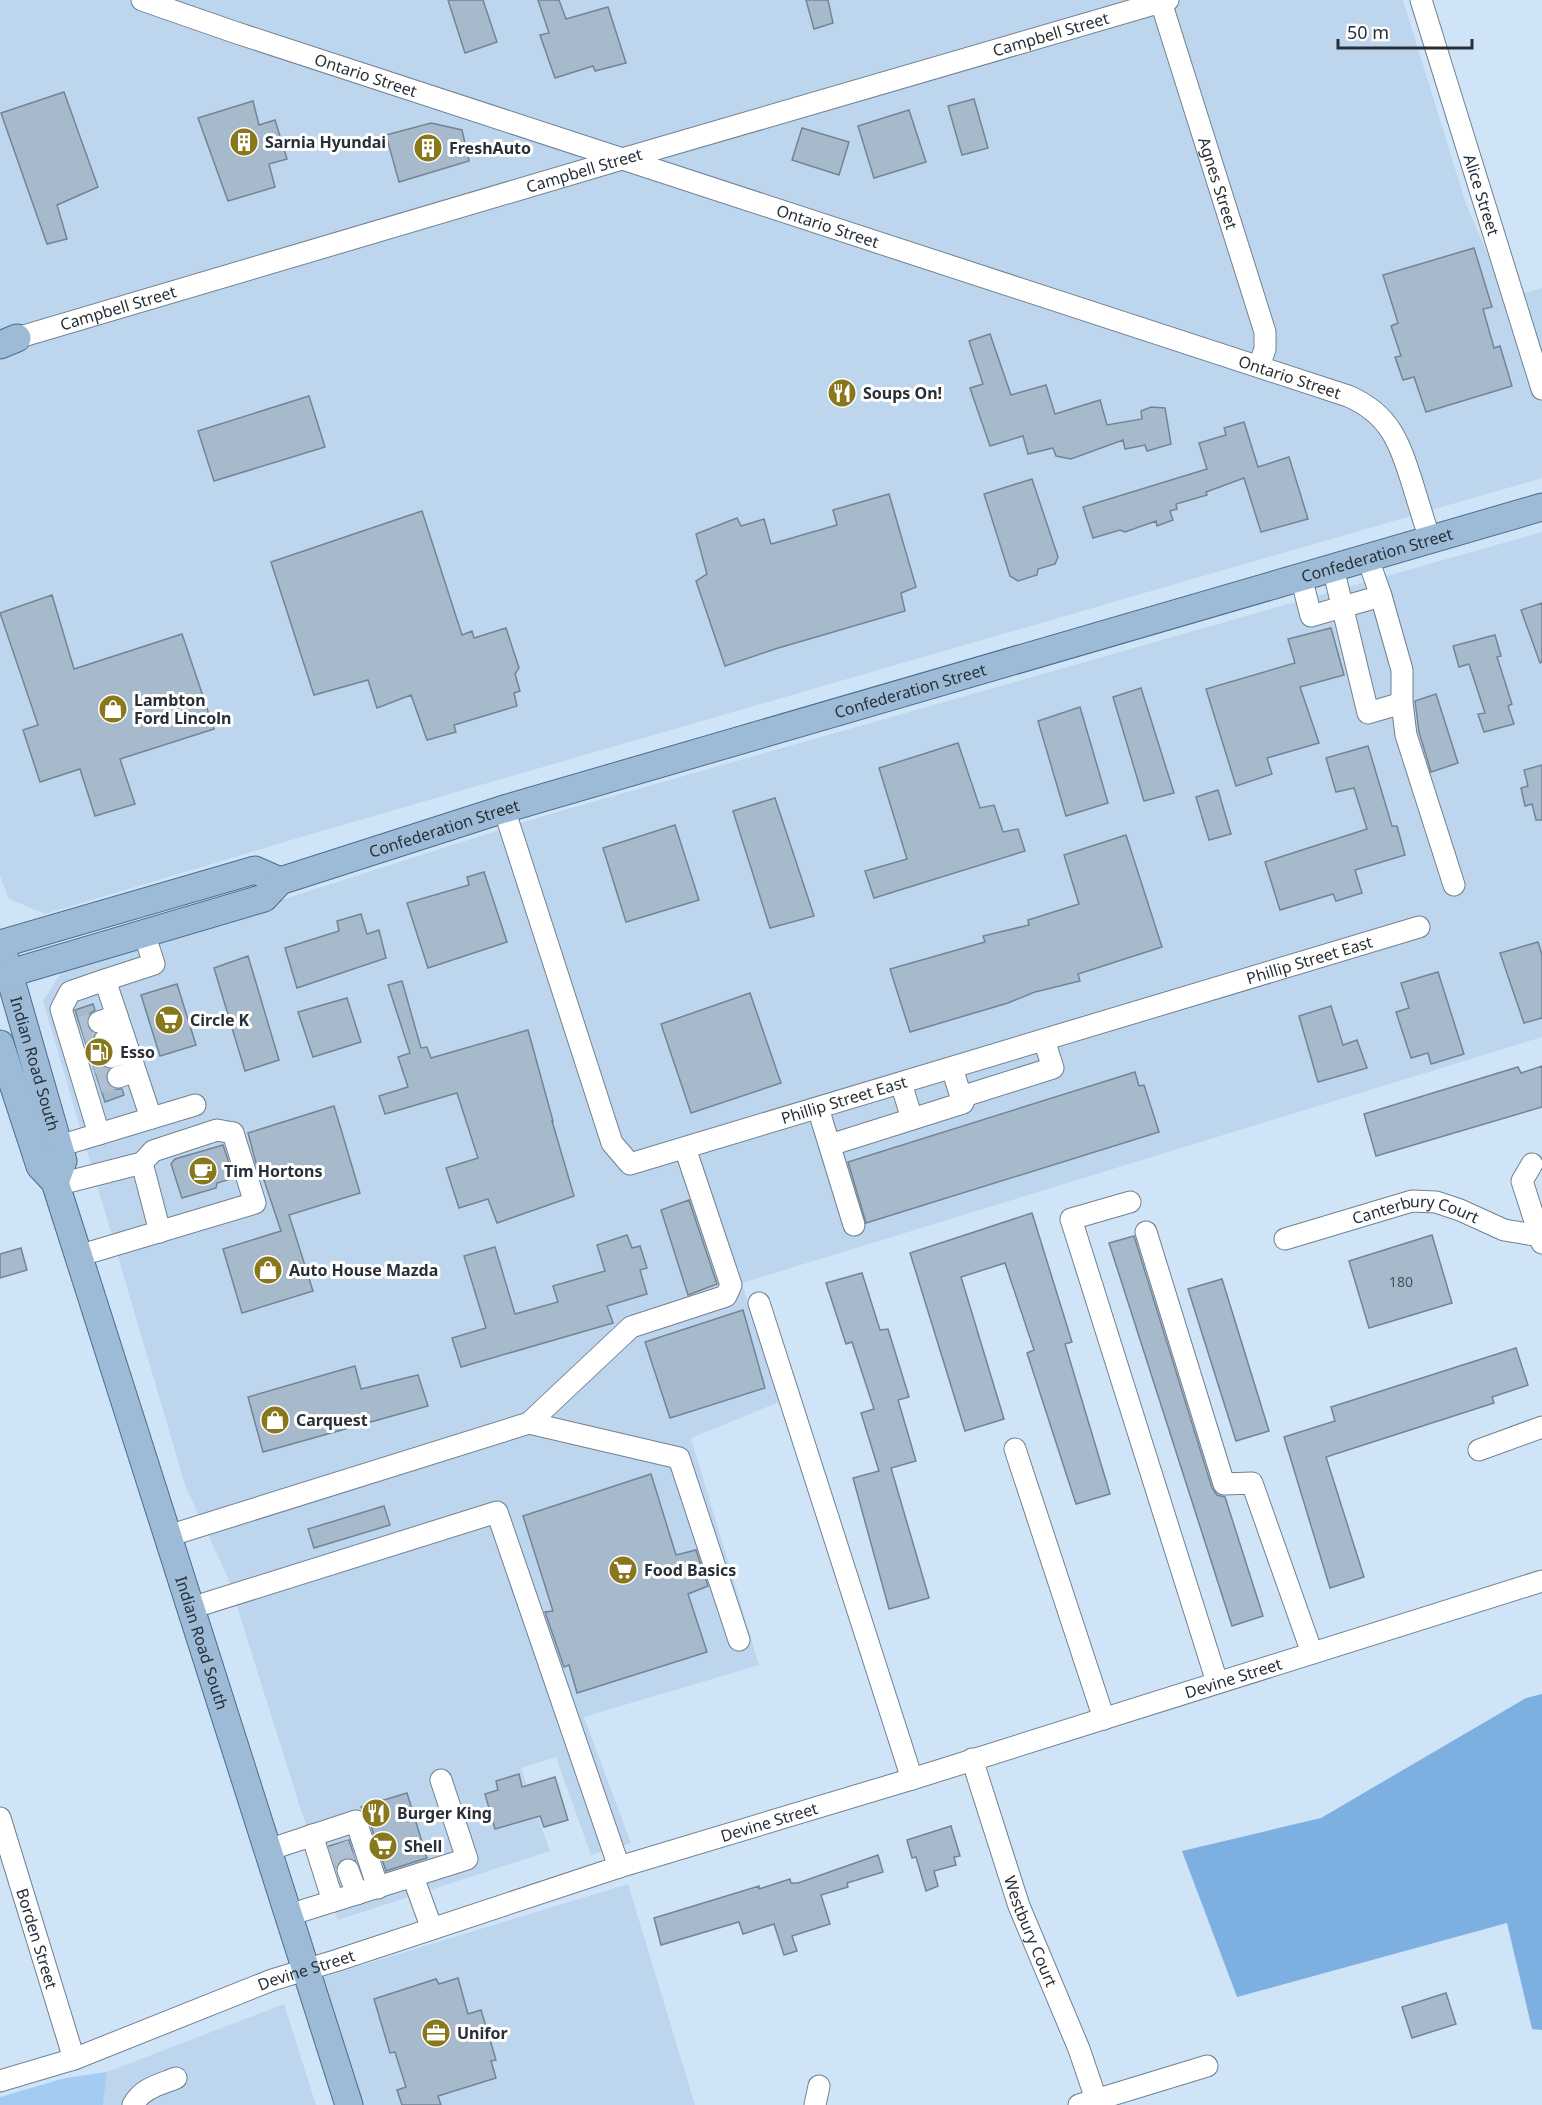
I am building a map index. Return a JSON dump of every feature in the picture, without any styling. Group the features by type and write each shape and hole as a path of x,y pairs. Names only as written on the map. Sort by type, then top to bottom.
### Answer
{"main road":[{"name":"Confederation Street","path":"5,975 264,898 280,881 504,809 1542,507"},
{"path":"0,944 255,870 280,881"},
{"name":"Indian Road South","path":"0,944 5,975 63,1161 55,1184"},
{"path":"50,1114 31,996 35,983 42,974 67,957"},
{"name":"Indian Road South","path":"0,1044 40,1166 55,1184 349,2105"}],"street":[{"name":"Ontario Street","path":"142,0 1348,396 1378,414 1391,429 1400,447 1430,540"},
{"name":"Alice Street","path":"1421,0 1542,389"},
{"name":"Campbell Street","path":"4,341 1165,1"},
{"name":"Agnes Street","path":"1165,1 1265,332 1265,349 1259,366"},
{"path":"1368,559 1402,670 1402,703 1406,735 1454,885"},
{"path":"1334,568 1368,713 1402,703"},
{"path":"1301,578 1311,616 1381,596"},
{"name":"Phillip Street East","path":"504,809 612,1143 630,1164 1419,927"},
{"path":"144,933 154,964 70,992 61,1009 100,1051 151,1118"},
{"path":"99,1134 100,1051 105,980"},
{"path":"961,1097 1053,1068 1044,1040"},
{"path":"830,1145 963,1102 952,1068"},
{"path":"901,1083 912,1119"},
{"path":"59,1146 195,1105"},
{"path":"818,1108 854,1226"},
{"path":"55,1184 147,1157 157,1157 233,1133 255,1203 78,1256"},
{"path":"168,1536 529,1423 632,1327 726,1296 731,1286 685,1148"},
{"path":"147,1157 160,1232"},
{"path":"1532,1164 1522,1181 1541,1240"},
{"path":"1130,1202 1071,1219 1217,1682"},
{"name":"Canterbury Court","path":"1285,1239 1412,1202 1436,1202 1504,1230 1541,1240"},
{"path":"1146,1232 1224,1484 1252,1483 1312,1653"},
{"path":"759,1303 912,1779"},
{"path":"529,1423 679,1458 739,1640"},
{"path":"1479,1450 1542,1427"},
{"path":"1015,1449 1104,1719"},
{"path":"191,1608 497,1512 620,1867"},
{"name":"Devine Street","path":"0,2081 74,2060 272,1980 620,1867 912,1779 1542,1581"},
{"name":"Westbury Court","path":"972,1759 1019,1906 1079,2049 1088,2102 1207,2066"},
{"path":"289,1915 467,1859 441,1780"},
{"path":"268,1850 312,1835 336,1836 356,1821 378,1888"},
{"name":"Borden Street","path":"2,1830 74,2060"},
{"path":"312,1835 333,1901"},
{"path":"348,1870 357,1894"},
{"path":"413,1877 432,1929"},
{"path":"133,2105 136,2098 147,2089 176,2078"}],"shaded area":[{"path":"0,0 1403,0 1466,204 1507,298 1542,288 1542,478 315,833 45,914 9,899 0,876"},
{"path":"1542,532 1542,1037 742,1283 779,1402 691,1438 759,1665 584,1717 631,1843 591,1855 556,1757 521,1768 550,1851 338,1920 228,1578 185,1485 43,1001 63,970 543,816"},
{"path":"1542,1694 1542,2030 1532,2029 1507,1923 1237,1997 1182,1851 1321,1818 1526,1698"},
{"path":"628,1884 695,2105 361,2105 320,1978"},
{"path":"284,2004 316,2105 103,2105 107,2072"},
{"path":"107,2072 103,2105 0,2105 0,2097 65,2078"}],"building":[{"path":"448,0 483,0 497,42 465,53"},
{"path":"538,0 559,0 566,19 608,7 626,63 595,71 593,66 555,78 540,35 549,33"},
{"path":"806,0 828,0 833,23 814,29"},
{"path":"64,92 98,187 57,205 67,239 47,244 1,113"},
{"path":"974,99 988,148 962,155 948,106"},
{"name":"Sarnia Hyundai","path":"253,101 259,125 275,120 287,159 269,164 275,187 228,201 198,118"},
{"path":"909,110 926,162 874,178 858,126"},
{"name":"FreshAuto","path":"431,123 462,130 469,161 399,182 386,135"},
{"path":"802,128 849,142 839,175 792,160"},
{"path":"1474,248 1492,307 1483,309 1494,348 1500,346 1512,386 1426,412 1414,377 1403,380 1395,357 1401,356 1391,326 1398,323 1383,275"},
{"path":"990,334 1011,395 1046,385 1055,414 1100,400 1107,425 1142,419 1141,411 1151,407 1165,408 1171,444 1147,451 1145,445 1125,449 1123,440 1071,459 1056,456 1053,448 1028,454 1023,436 990,446 970,388 983,384 969,341"},
{"path":"309,396 325,447 214,481 198,431"},
{"path":"1244,422 1258,467 1289,457 1308,519 1261,532 1244,478 1206,492 1207,495 1176,504 1177,509 1170,511 1173,520 1157,526 1156,521 1125,532 1120,530 1093,538 1083,507 1207,469 1199,443 1226,435 1224,428"},
{"path":"1032,479 1058,557 1055,564 1038,569 1037,575 1018,581 1010,576 984,494"},
{"path":"889,494 916,587 901,593 905,611 725,666 696,581 707,574 696,534 737,518 741,526 764,519 771,544 837,525 833,510"},
{"path":"422,511 462,635 472,631 474,638 506,628 519,668 515,674 520,691 514,693 517,706 454,725 456,732 427,740 411,695 377,708 368,680 314,695 271,562"},
{"path":"52,595 74,669 182,634 214,729 120,759 135,804 95,816 80,769 40,782 23,730 38,725 0,613"},
{"path":"1542,603 1542,662 1540,663 1521,610"},
{"path":"1331,628 1344,675 1300,687 1319,743 1267,758 1272,774 1236,786 1206,689 1295,663 1288,639"},
{"path":"1495,635 1501,656 1497,657 1512,704 1508,706 1514,724 1484,732 1478,714 1485,713 1469,664 1459,667 1453,646"},
{"path":"1141,688 1174,793 1144,801 1113,697"},
{"path":"1436,694 1458,763 1431,772 1419,732 1415,701"},
{"path":"1080,707 1108,803 1066,816 1038,721"},
{"path":"958,743 980,808 994,805 1003,832 1018,829 1025,851 874,898 865,871 907,859 879,768"},
{"path":"1368,746 1392,826 1397,826 1405,855 1355,870 1362,893 1336,901 1333,894 1280,910 1265,862 1367,829 1354,788 1336,792 1326,758"},
{"path":"1542,765 1542,820 1536,820 1532,804 1525,806 1521,788 1528,786 1524,770"},
{"path":"1218,790 1231,834 1209,840 1196,797"},
{"path":"775,798 814,916 770,928 733,811"},
{"path":"675,825 699,900 626,922 603,848"},
{"path":"1126,835 1162,947 1078,974 1080,981 1035,992 1008,1003 910,1032 890,969 985,942 983,936 1029,925 1028,920 1079,904 1064,855"},
{"path":"484,872 507,942 428,968 407,903 469,885 467,877"},
{"path":"361,914 367,934 379,930 386,958 297,988 285,948 339,931 337,921"},
{"path":"1538,942 1542,955 1542,1018 1524,1023 1500,953"},
{"path":"248,956 279,1060 245,1071 214,968"},
{"path":"1438,972 1464,1054 1431,1064 1428,1053 1411,1058 1396,1012 1409,1008 1401,983"},
{"path":"402,981 421,1048 427,1047 431,1058 528,1030 574,1196 497,1223 488,1199 459,1208 446,1168 478,1158 457,1093 385,1114 379,1096 408,1087 398,1057 410,1053 388,985"},
{"name":"Circle K","path":"177,984 196,1045 160,1056 141,995"},
{"path":"750,993 781,1083 691,1113 661,1024"},
{"path":"347,998 361,1042 313,1057 298,1012"},
{"path":"93,1004 95,1010 86,1020 87,1027 94,1034 93,1043 100,1051 99,1062 108,1069 105,1075 106,1082 115,1089 122,1089 124,1095 105,1102 75,1010"},
{"path":"1331,1006 1343,1045 1357,1040 1367,1068 1318,1082 1299,1016"},
{"path":"1542,1066 1542,1107 1376,1156 1364,1114 1518,1067 1521,1073"},
{"path":"1135,1072 1139,1086 1144,1085 1159,1132 866,1223 848,1162"},
{"path":"334,1106 360,1193 289,1215 313,1291 242,1313 223,1249 281,1231 261,1171 258,1171 248,1133"},
{"name":"Tim Hortons","path":"223,1145 234,1178 217,1183 216,1188 182,1198 171,1164 175,1159"},
{"path":"689,1200 717,1284 688,1295 661,1210"},
{"path":"1032,1213 1072,1342 1065,1344 1110,1494 1076,1504 1027,1353 1034,1350 1005,1263 961,1277 1004,1419 965,1431 910,1253"},
{"path":"627,1235 632,1248 640,1246 647,1268 640,1270 647,1294 607,1306 613,1323 461,1367 452,1338 486,1328 464,1256 495,1247 515,1314 558,1302 553,1286 605,1271 597,1245"},
{"path":"1432,1235 1452,1303 1369,1328 1349,1261"},
{"path":"1134,1236 1212,1488 1217,1495 1225,1497 1263,1616 1232,1626 1109,1243"},
{"path":"21,1248 27,1270 0,1278 0,1254"},
{"path":"862,1273 880,1330 888,1329 909,1397 898,1400 916,1461 891,1468 929,1598 889,1609 853,1478 879,1471 861,1413 874,1409 852,1342 846,1344 826,1283"},
{"path":"1222,1279 1269,1431 1236,1441 1188,1289"},
{"path":"743,1310 765,1388 670,1418 645,1342"},
{"path":"1516,1348 1528,1385 1492,1397 1494,1403 1326,1457 1364,1577 1330,1588 1284,1437 1335,1421 1331,1407"},
{"path":"355,1366 361,1389 418,1375 428,1406 263,1452 248,1397"},
{"name":"Food Basics","path":"651,1474 676,1555 696,1550 708,1586 688,1594 707,1652 577,1693 569,1665 564,1667 545,1612 553,1611 523,1516"},
{"path":"384,1506 390,1525 314,1548 308,1529"},
{"path":"519,1774 522,1787 555,1777 568,1820 544,1827 540,1816 495,1829 485,1794 498,1790 496,1781"},
{"path":"407,1793 427,1858 386,1871 368,1817 361,1807"},
{"path":"951,1826 960,1856 954,1857 956,1865 934,1871 938,1886 926,1891 916,1857 912,1858 907,1840"},
{"path":"349,1840 355,1860 350,1857 343,1858 336,1867 329,1846"},
{"path":"878,1855 883,1872 847,1883 848,1887 821,1895 830,1924 792,1936 797,1951 784,1955 774,1924 743,1934 739,1922 661,1945 654,1918 759,1886 759,1889 790,1879 791,1883 798,1883"},
{"name":"Unifor","path":"458,1978 468,2014 481,2010 496,2060 491,2061 496,2078 438,2096 441,2105 402,2105 397,2090 406,2087 395,2052 390,2053 374,1999 436,1979 439,1984"},
{"path":"1446,1993 1456,2024 1412,2038 1402,2007"}],"tunnel":[{"path":"81,1027 99,1022"},
{"path":"87,1046 105,1040"},
{"path":"92,1063 111,1057"},
{"path":"99,1083 118,1077"},
{"path":"338,1844 348,1870"}],"place":[{"name":"Sarnia Hyundai","path":"244,142"},
{"name":"FreshAuto","path":"428,148"},
{"name":"Soups On!","path":"842,393"},
{"name":"Lambton Ford Lincoln","path":"113,709"},
{"name":"Circle K","path":"169,1020"},
{"name":"Esso","path":"99,1052"},
{"name":"Tim Hortons","path":"203,1171"},
{"name":"Auto House Mazda","path":"268,1270"},
{"name":"Carquest","path":"275,1420"},
{"name":"Food Basics","path":"623,1570"},
{"name":"Burger King","path":"376,1813"},
{"name":"Shell","path":"383,1846"},
{"name":"Unifor","path":"436,2033"}]}
